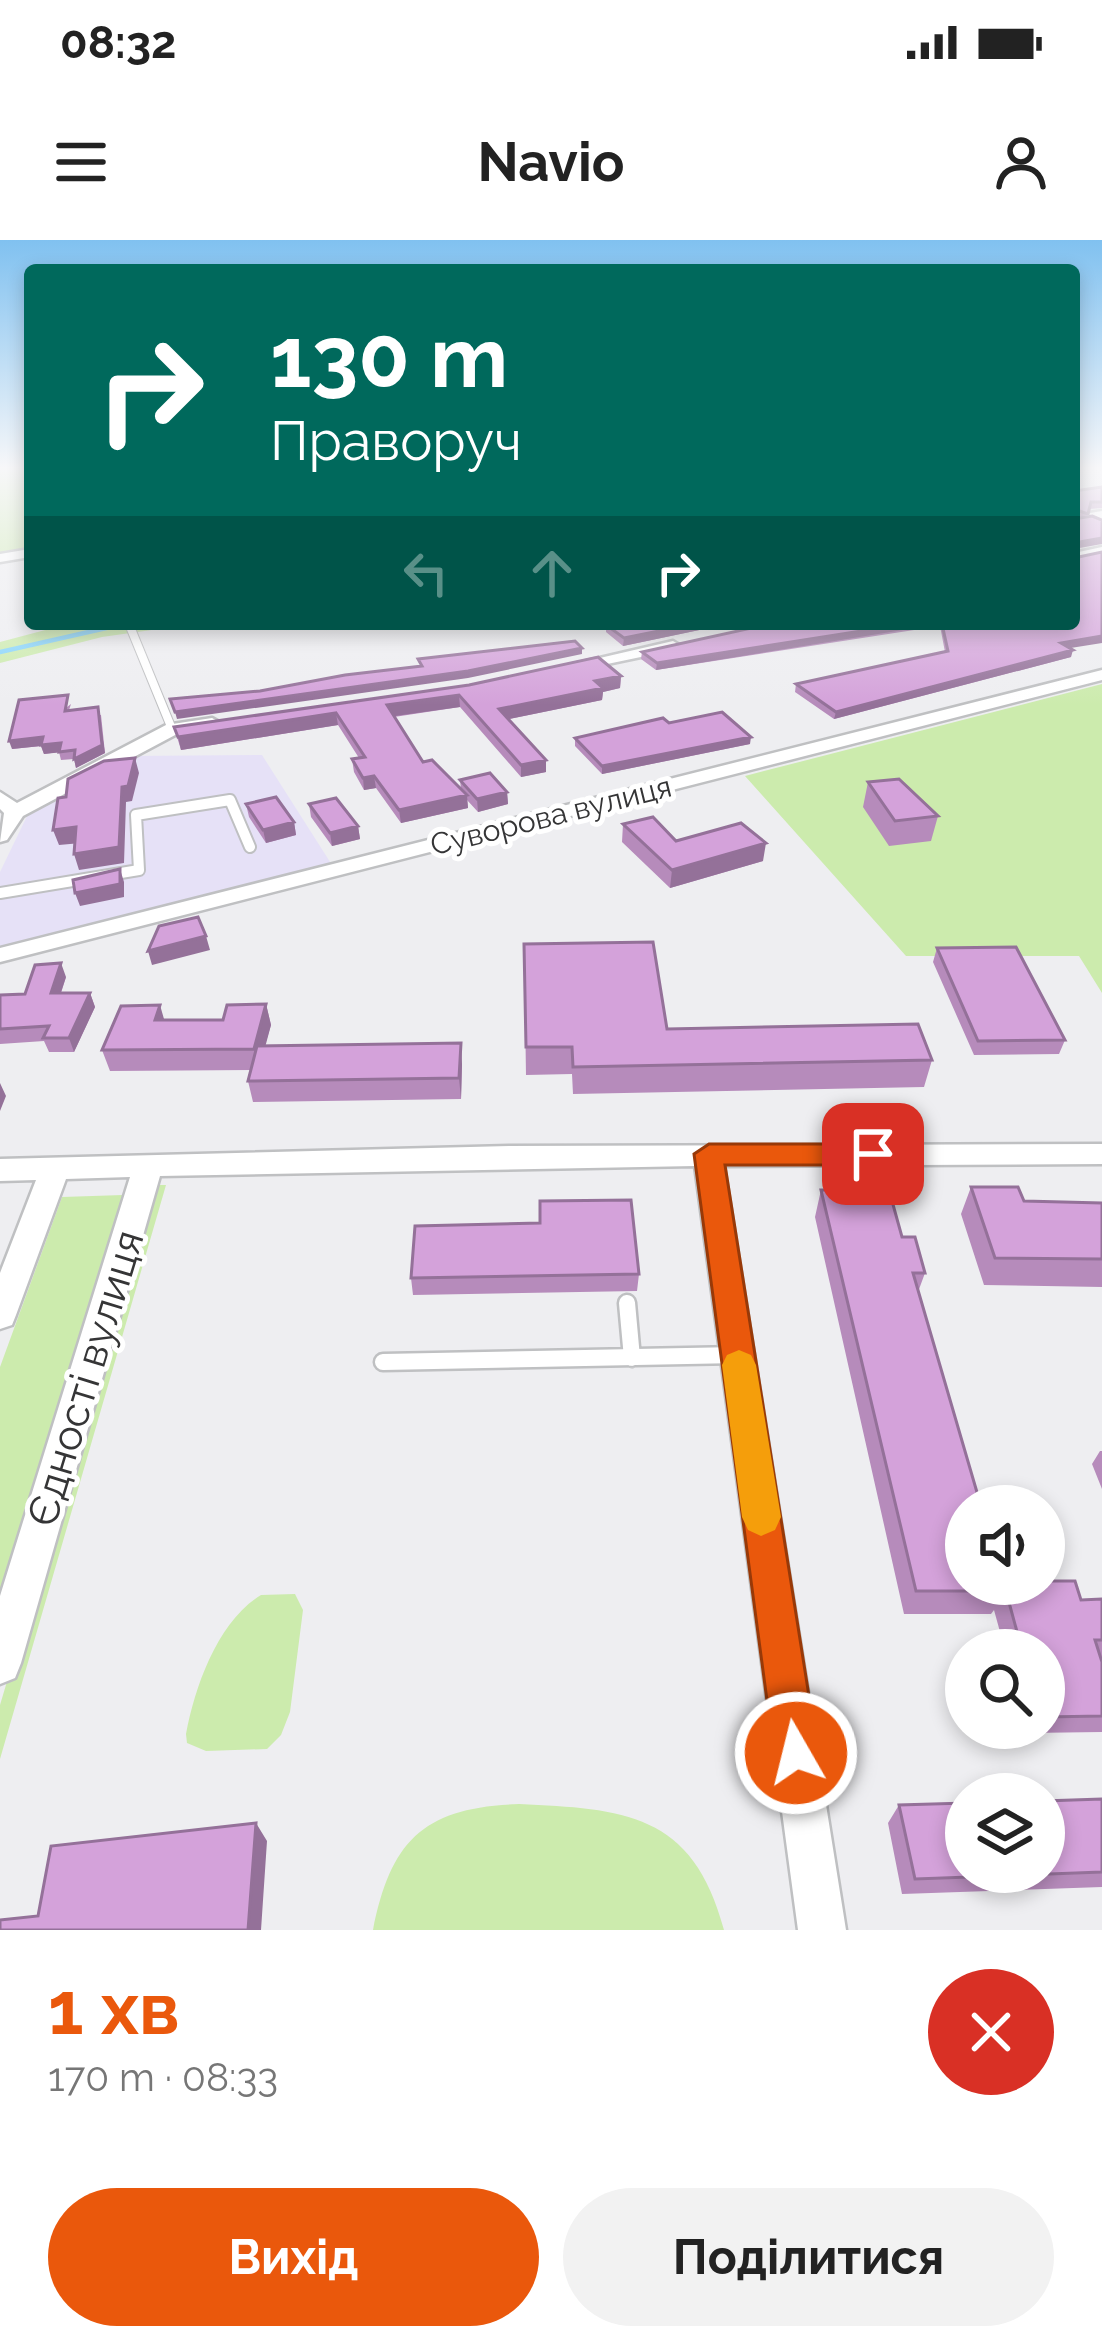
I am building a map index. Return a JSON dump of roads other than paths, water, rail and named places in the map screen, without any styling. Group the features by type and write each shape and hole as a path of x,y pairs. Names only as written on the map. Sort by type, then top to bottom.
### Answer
{"street":[{"path":"559,669 692,642"},
{"name":"Суворова вулиця","path":"0,955 1102,675"},
{"path":"0,836 7,805 172,729 240,719"},
{"path":"0,1170 149,1163 709,1154 1102,1154"},
{"path":"709,1154 822,1930"},
{"name":"Єдності вулиця","path":"0,1663 149,1163"},
{"path":"0,1316 55,1168"}],"lane":[{"path":"131,630 172,729"},
{"path":"0,893 139,870 136,815 230,800 250,847"},
{"path":"627,1303 632,1358"},
{"path":"383,1362 738,1355"}],"waterway":[{"path":"0,652 97,630"}]}
